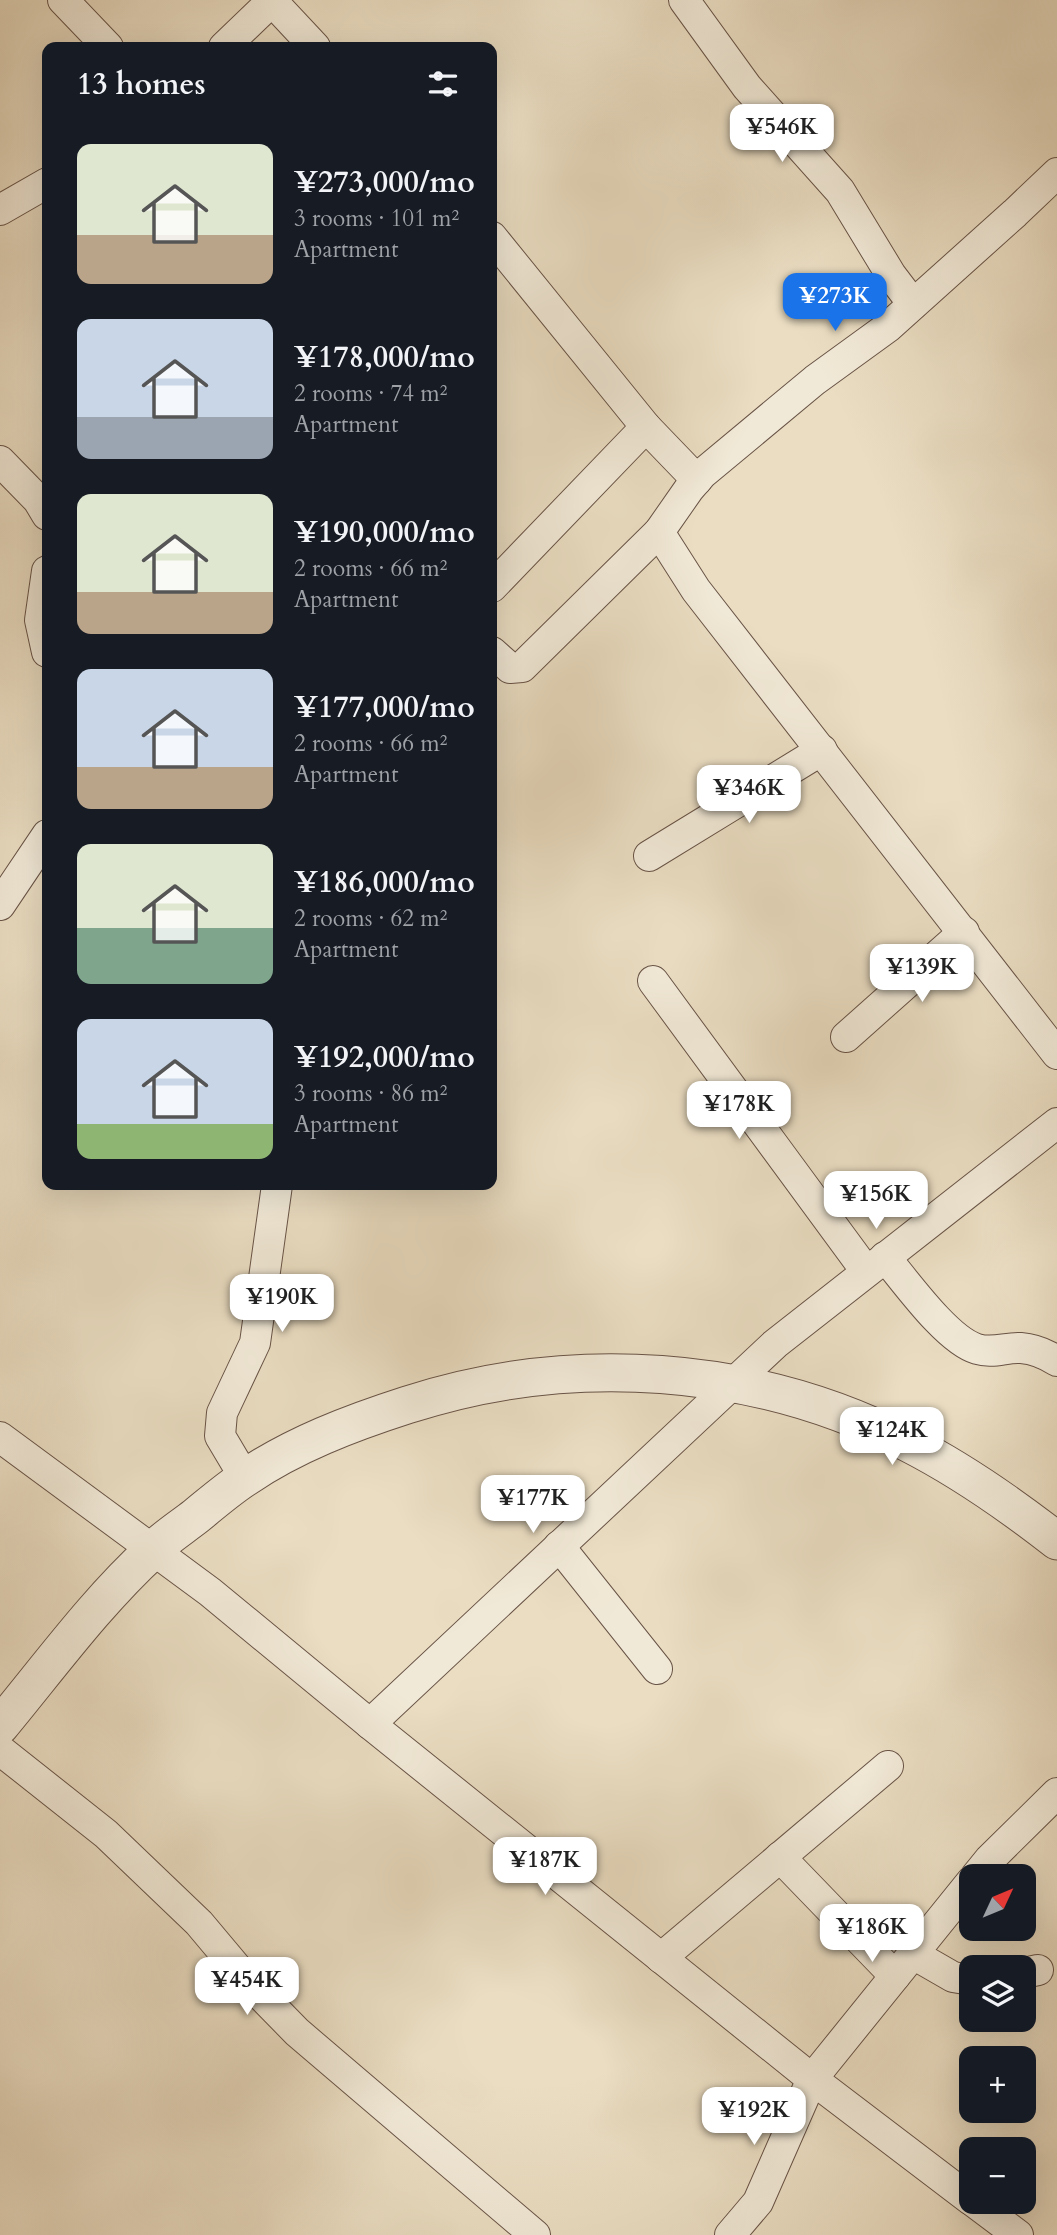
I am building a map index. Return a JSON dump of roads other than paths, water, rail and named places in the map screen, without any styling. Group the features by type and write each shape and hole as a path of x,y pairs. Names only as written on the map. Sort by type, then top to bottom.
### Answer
{"street":[{"path":"63,0 103,42"},
{"path":"229,42 272,0 310,42"},
{"path":"684,0 747,87 840,191 891,275 913,304"},
{"path":"497,658 510,668 522,667 659,532 697,480 815,380 888,327 1057,173"},
{"path":"0,210 42,186"},
{"path":"497,243 646,427 697,480"},
{"path":"497,582 646,427"},
{"path":"0,461 42,506"},
{"path":"659,532 696,590 1057,1054"},
{"path":"42,606 42,630"},
{"path":"649,856 822,750"},
{"path":"0,905 42,842"},
{"path":"846,1037 964,932"},
{"path":"653,981 875,1264 952,1335 976,1349 996,1352 1020,1348 1045,1353 1057,1361"},
{"path":"370,1724 775,1344 1057,1123"},
{"path":"245,1478 220,1436 222,1413 255,1343 276,1190"},
{"path":"0,1726 113,1590 154,1549 245,1478 288,1453 340,1429 461,1389 558,1374 615,1372 731,1383 797,1399 859,1421 908,1443 963,1475 1057,1541"},
{"path":"0,1437 210,1592 812,2079 959,2191"},
{"path":"559,1546 657,1669"},
{"path":"0,1750 106,1834 199,1923 251,1985 297,2032 535,2235"},
{"path":"661,1958 888,1766"},
{"path":"986,1864 1057,1793"},
{"path":"780,1857 904,1965 959,1978"},
{"path":"730,2235 758,2202 812,2079 959,1897"},
{"path":"990,2214 1018,2235"}]}
